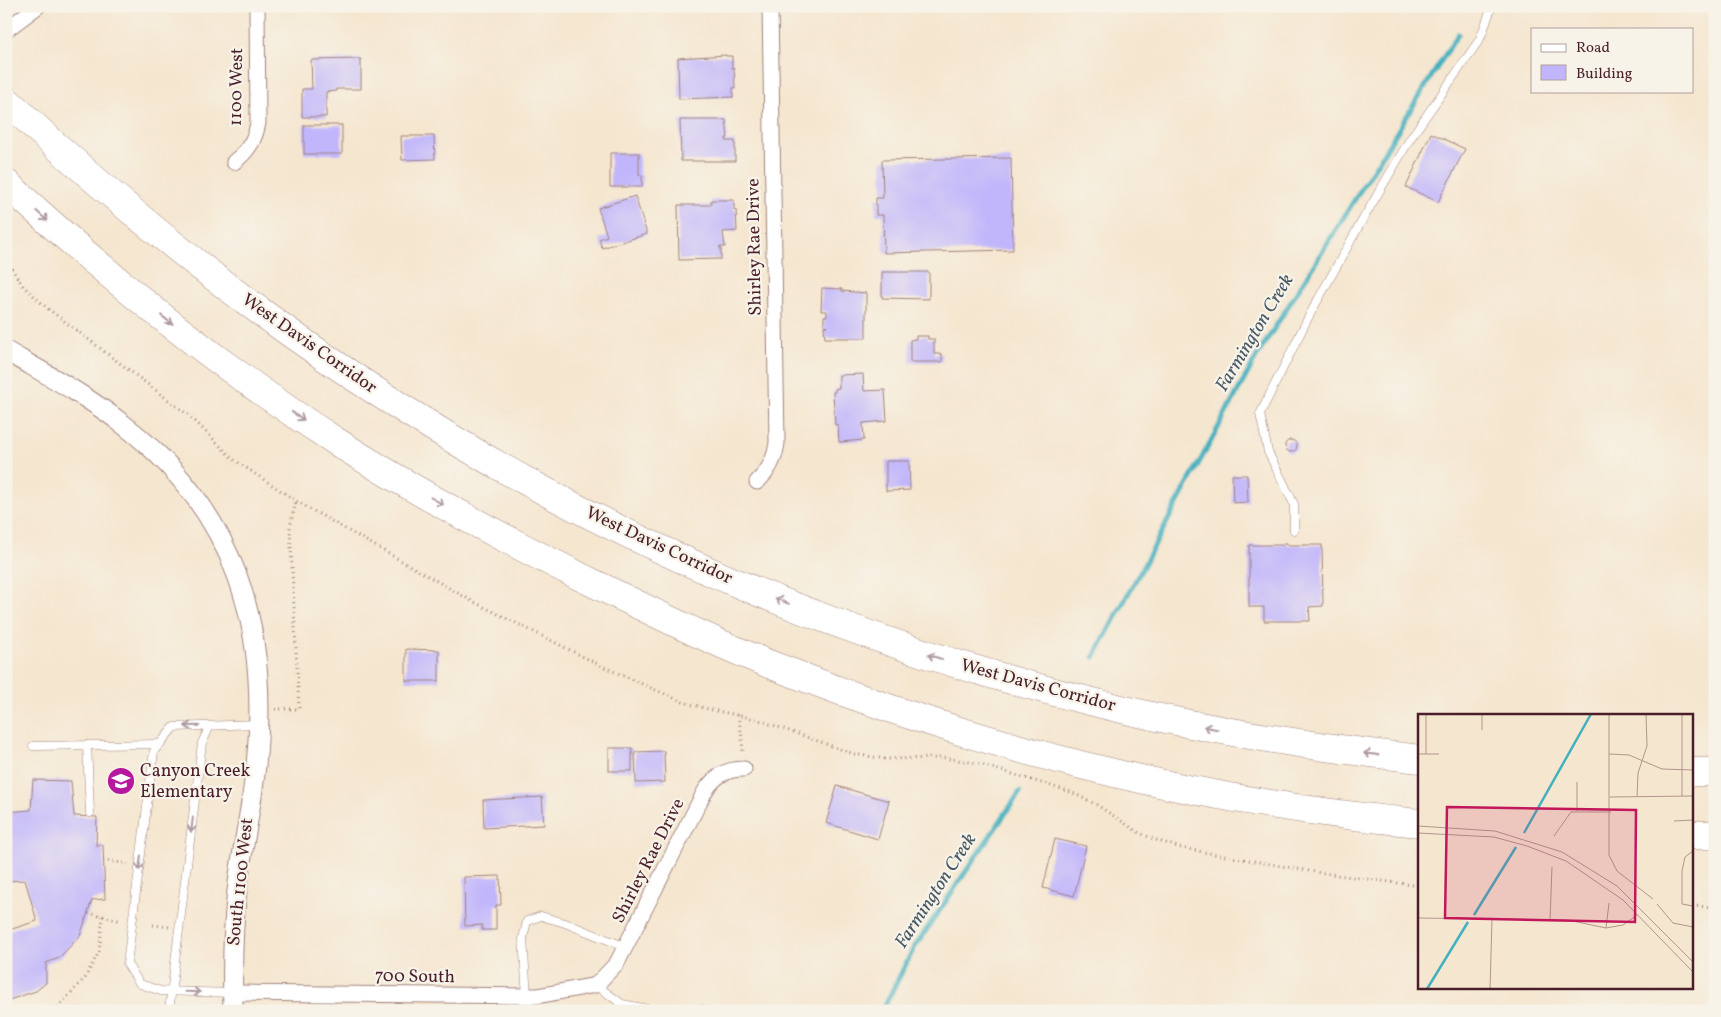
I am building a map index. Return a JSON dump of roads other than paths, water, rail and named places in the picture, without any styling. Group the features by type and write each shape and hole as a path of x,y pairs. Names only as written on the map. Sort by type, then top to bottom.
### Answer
{"highway":[{"name":"West Davis Corridor","path":"6,100 56,146 170,242 349,373 411,414 509,472 641,540 746,586 848,626 935,657 1047,690 1108,706 1232,732 1295,743 1418,759"},
{"path":"6,183 103,268 163,317 256,387 337,442 486,528 699,634 771,665 835,689 899,711 1029,750 1150,780 1223,795 1350,815 1418,823"},
{"path":"1694,772 1715,772"},
{"path":"1694,835 1715,835"}],"street":[{"path":"6,30 38,6"},
{"name":"1100 West","path":"234,162 243,156 254,140 258,123 257,6"},
{"name":"Shirley Rae Drive","path":"757,482 773,462 777,443 770,6"},
{"name":"South 1100 West","path":"6,351 76,391 124,425 164,460 208,516 224,546 240,583 247,605 256,648 259,688 254,774 241,855 236,901 233,948 233,1002"},
{"name":"Shirley Rae Drive","path":"596,985 617,963 626,947 705,791 716,777 723,773 730,770 744,769"},
{"name":"700 South","path":"233,1002 534,1001 596,985"}],"lane":[{"path":"1294,530 1294,504 1268,452 1260,414 1309,316 1359,226 1410,139 1480,39 1492,6"},
{"path":"233,1002 161,990 140,984 127,964 154,751 174,726 210,726 258,716"},
{"path":"169,1011 202,743 210,726"},
{"path":"33,746 160,744"},
{"path":"87,745 90,813"},
{"path":"534,1001 523,939 527,921 541,916 565,923 626,947"},
{"path":"596,985 622,1004 658,1011"}],"waterway":[{"name":"Farmington Creek","path":"1094,657 1257,356 1458,34"},
{"name":"Farmington Creek","path":"882,1011 914,948 1020,792"}],"place":[{"name":"Canyon Creek Elementary","path":"121,781"}]}
